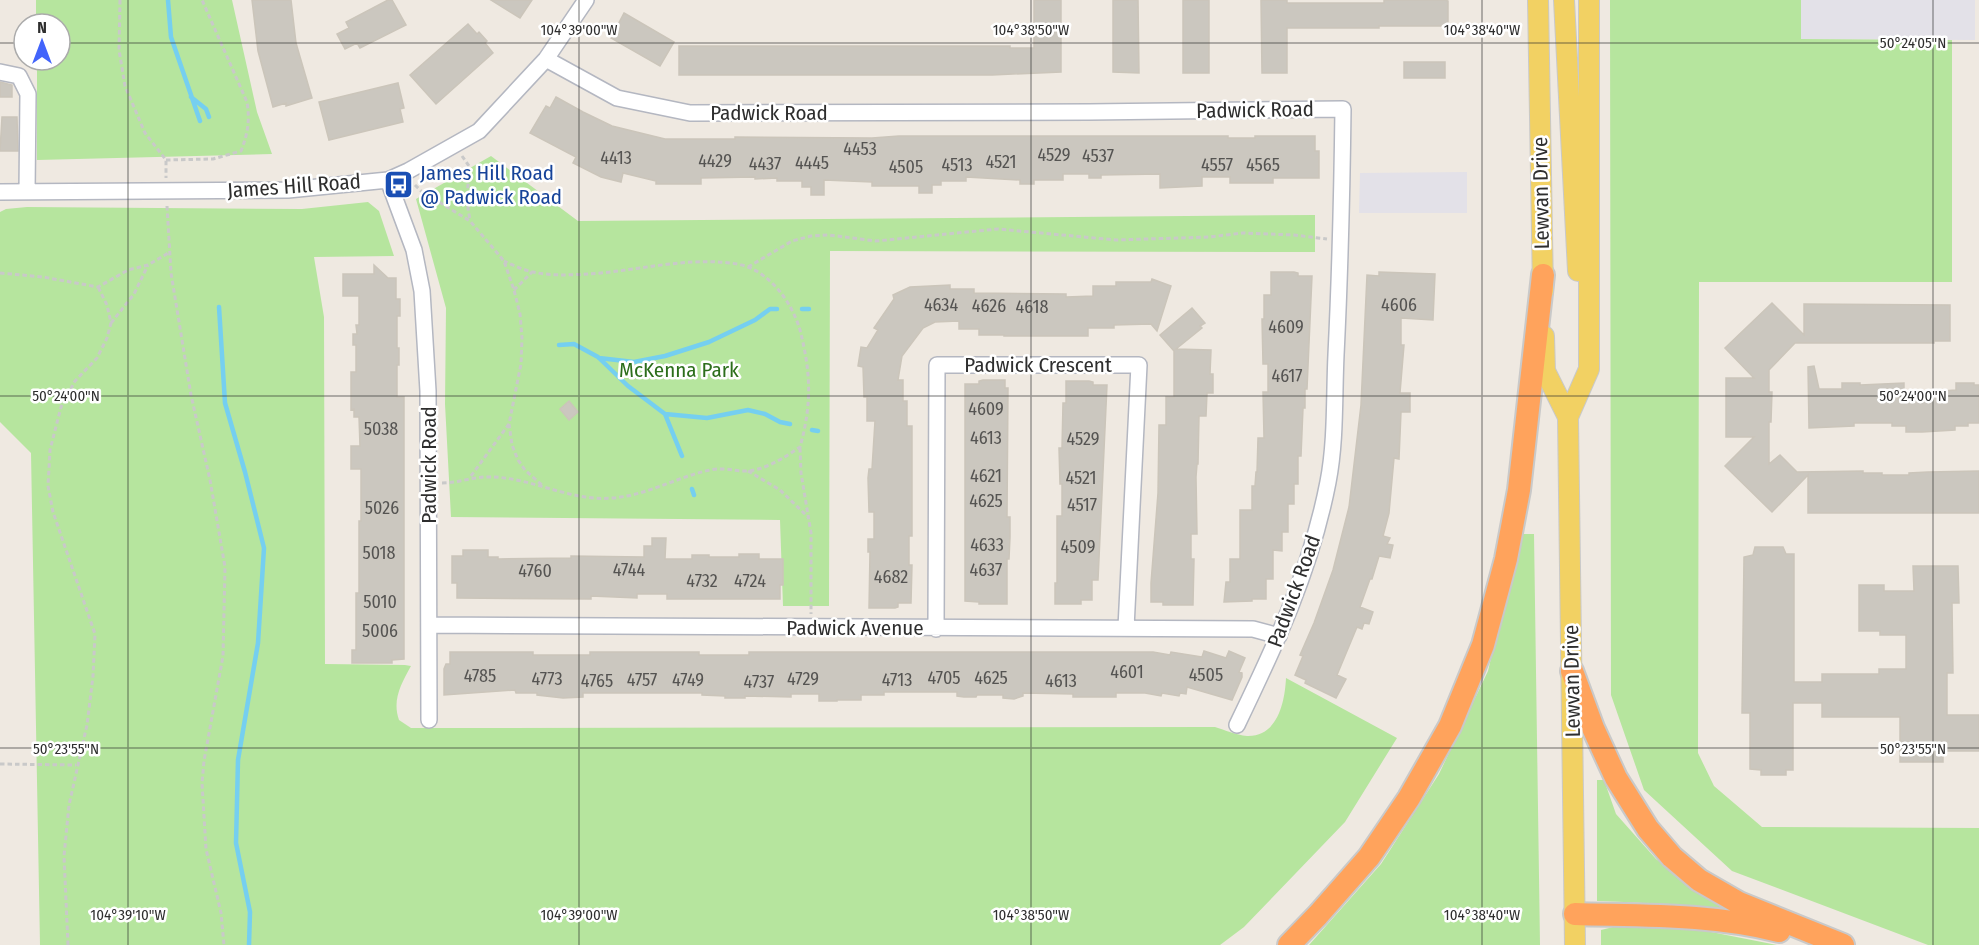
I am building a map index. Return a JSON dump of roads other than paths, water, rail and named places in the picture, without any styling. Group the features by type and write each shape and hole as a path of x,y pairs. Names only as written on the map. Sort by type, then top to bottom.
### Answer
{"highway":[{"path":"1289,945 1369,857 1409,798 1450,726 1479,654 1499,591 1514,522 1542,274"},
{"path":"1572,671 1593,728 1616,778 1648,829 1672,857 1699,880 1732,899 1843,945"},
{"path":"1575,914 1732,922 1767,928 1829,945"}],"main road":[{"name":"Lewvan Drive","path":"1538,0 1545,371 1568,417"},
{"path":"1564,0 1576,256 1589,369"},
{"name":"Lewvan Drive","path":"1575,945 1568,417 1589,369 1589,0"}],"street":[{"name":"James Hill Road","path":"0,192 288,190 388,180 479,131 546,59 586,0"},
{"name":"Padwick Road","path":"546,59 617,98 690,113 1343,109 1341,240 1333,437 1328,480 1306,569 1279,636 1237,725"},
{"path":"0,72 19,76 28,94 27,192"},
{"name":"Padwick Road","path":"388,180 414,250 422,291 428,392 429,720"},
{"name":"Padwick Crescent","path":"936,629 937,365 1139,364 1126,628"},
{"name":"Padwick Avenue","path":"429,625 1253,629 1279,636"}],"waterway":[{"path":"168,0 171,37 200,121"},
{"path":"191,97 206,109 209,117"},
{"path":"219,307 225,403 264,548 258,643 238,760 236,843 250,912 249,945"},
{"path":"599,358 634,362 665,356 709,342 755,320 770,309 777,309"},
{"path":"802,309 809,309"},
{"path":"559,345 574,344 598,357 628,386 665,414 707,418 748,410 790,424"},
{"path":"665,414 682,456"},
{"path":"812,430 818,431"},
{"path":"692,489 694,495"}],"place":[{"name":"James Hill Road @ Padwick Road","path":"399,185"}],"park label":[{"name":"McKenna Park","path":"679,370"}]}
